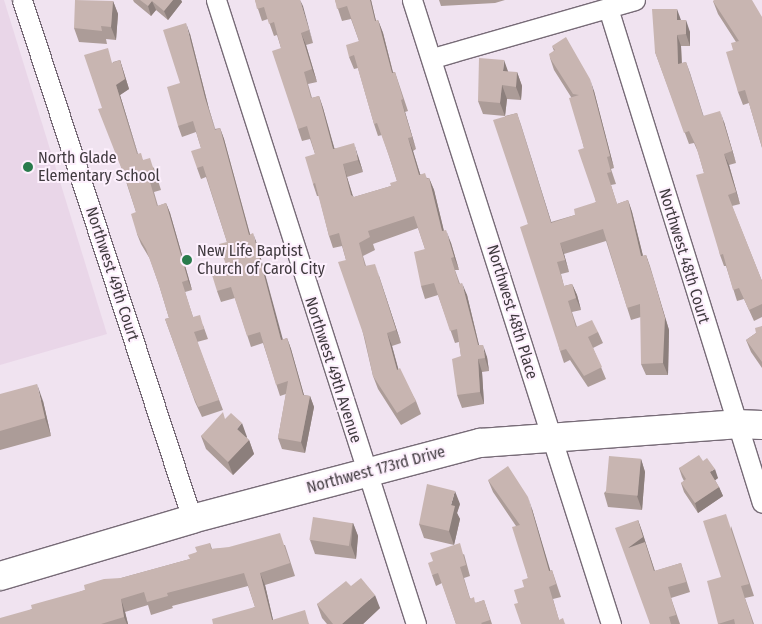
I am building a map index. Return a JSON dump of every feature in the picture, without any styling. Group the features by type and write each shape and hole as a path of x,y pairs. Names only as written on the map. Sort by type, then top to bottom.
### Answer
{"street":[{"name":"Northwest 49th Court","path":"22,0 192,519"},
{"name":"Northwest 49th Avenue","path":"216,0 365,472 416,624"},
{"name":"Northwest 48th Place","path":"412,0 433,58 612,624"},
{"path":"433,58 636,0"},
{"name":"Northwest 48th Court","path":"608,8 749,424 762,503"},
{"name":"Northwest 173rd Drive","path":"0,576 192,519 480,443 551,436 749,424"}],"shaded area":[{"name":"North Glade Elementary School","path":"0,0 4,0 107,334 0,365"}],"building":[{"path":"75,0 113,1 111,27 101,26 102,31 74,28"},
{"path":"140,0 173,0 164,11 152,1 148,6"},
{"path":"255,0 300,0 309,30 301,33 312,69 304,72 311,98 319,96 333,149 354,143 358,160 343,164 351,195 354,197 391,186 390,183 397,181 377,123 374,124 354,55 349,57 346,45 359,41 347,6 337,9 335,0 370,0 375,21 378,20 392,73 395,72 403,99 401,100 412,137 408,138 419,175 425,173 427,179 429,178 442,231 446,230 454,257 451,258 459,284 462,283 478,345 483,345 485,358 478,359 480,392 457,395 452,359 461,356 457,329 450,331 434,283 421,286 414,252 425,249 414,216 368,231 370,237 359,243 365,266 375,264 396,330 387,333 397,370 400,368 416,401 397,413 373,376 365,339 338,262 346,260 339,233 329,236 315,183 313,184 305,157 315,154 307,126 298,129 272,51 281,48 274,22 269,24 264,7 257,9"},
{"path":"714,0 752,0 762,17 762,147 745,90 738,92 726,52 733,50 731,43 739,41"},
{"path":"652,9 677,9 677,20 686,20 686,34 677,35 678,64 686,62 703,116 720,111 732,151 724,154 736,192 728,195 762,281 762,304 749,310 739,288 733,290 723,254 720,255 696,175 704,173 696,146 689,131 684,133 655,52"},
{"path":"186,23 215,130 220,128 249,235 253,233 281,340 287,338 303,395 310,396 301,442 278,438 288,381 276,385 260,332 247,336 231,287 217,291 212,275 228,271 219,244 227,242 203,166 197,168 191,151 201,148 193,121 178,126 167,87 180,83 163,30"},
{"path":"566,37 590,79 610,156 607,157 611,172 607,173 617,204 628,200 641,256 646,255 654,280 665,318 663,363 641,364 640,304 627,308 603,229 560,243 565,260 557,262 564,286 572,284 576,298 568,301 576,327 592,320 598,332 588,337 602,367 584,376 566,349 560,351 520,227 528,224 493,120 517,113 551,223 575,215 574,209 596,202 578,150 584,148 569,98 579,95 573,94 549,54 555,50 552,46"},
{"path":"108,48 112,63 120,60 125,79 116,85 137,154 141,153 143,160 150,158 157,180 150,182 157,206 166,203 188,280 182,282 193,317 200,315 204,329 194,332 219,400 198,407 165,319 169,318 159,285 146,249 137,234 131,214 136,212 126,180 98,109 102,108 84,55"},
{"path":"479,58 504,60 503,71 517,72 516,87 502,85 500,103 478,101"},
{"path":"762,326 762,362 746,340 756,333 755,328"},
{"path":"37,384 45,418 0,431 0,394"},
{"path":"223,412 225,419 231,413 242,423 237,429 249,440 228,462 201,436"},
{"path":"699,455 703,461 707,458 715,469 710,472 719,487 695,503 681,483 686,479 679,468"},
{"path":"609,456 641,459 638,496 606,493"},
{"path":"508,466 528,497 549,571 552,570 556,584 549,587 559,620 563,618 565,624 521,624 514,604 518,603 514,590 524,587 522,580 528,578 512,527 520,525 488,480"},
{"path":"427,484 455,491 451,505 455,506 449,531 419,524"},
{"path":"726,514 749,584 741,586 753,624 735,624 734,619 718,624 707,581 721,577 703,521"},
{"path":"313,517 353,523 349,546 309,540"},
{"path":"638,520 643,537 628,548 645,542 654,571 681,563 686,582 668,587 676,615 669,617 671,624 650,624 615,528"},
{"path":"280,533 290,563 260,573 272,620 305,610 309,624 213,624 212,619 255,607 244,573 167,593 168,596 147,602 144,592 121,599 124,617 101,624 0,624 0,618 32,609 31,605 85,590 84,585 104,579 121,578 190,559 188,555 197,552 195,547 210,543 211,549 229,547"},
{"path":"460,543 466,565 460,567 470,599 474,597 475,603 484,600 490,620 482,624 456,624 438,573 432,575 428,563 433,561 430,553"},
{"path":"361,578 375,595 342,624 333,624 317,604 346,581 351,586"}],"place":[{"name":"North Glade Elementary School","path":"28,167"},
{"name":"New Life Baptist Church of Carol City","path":"187,260"}]}
